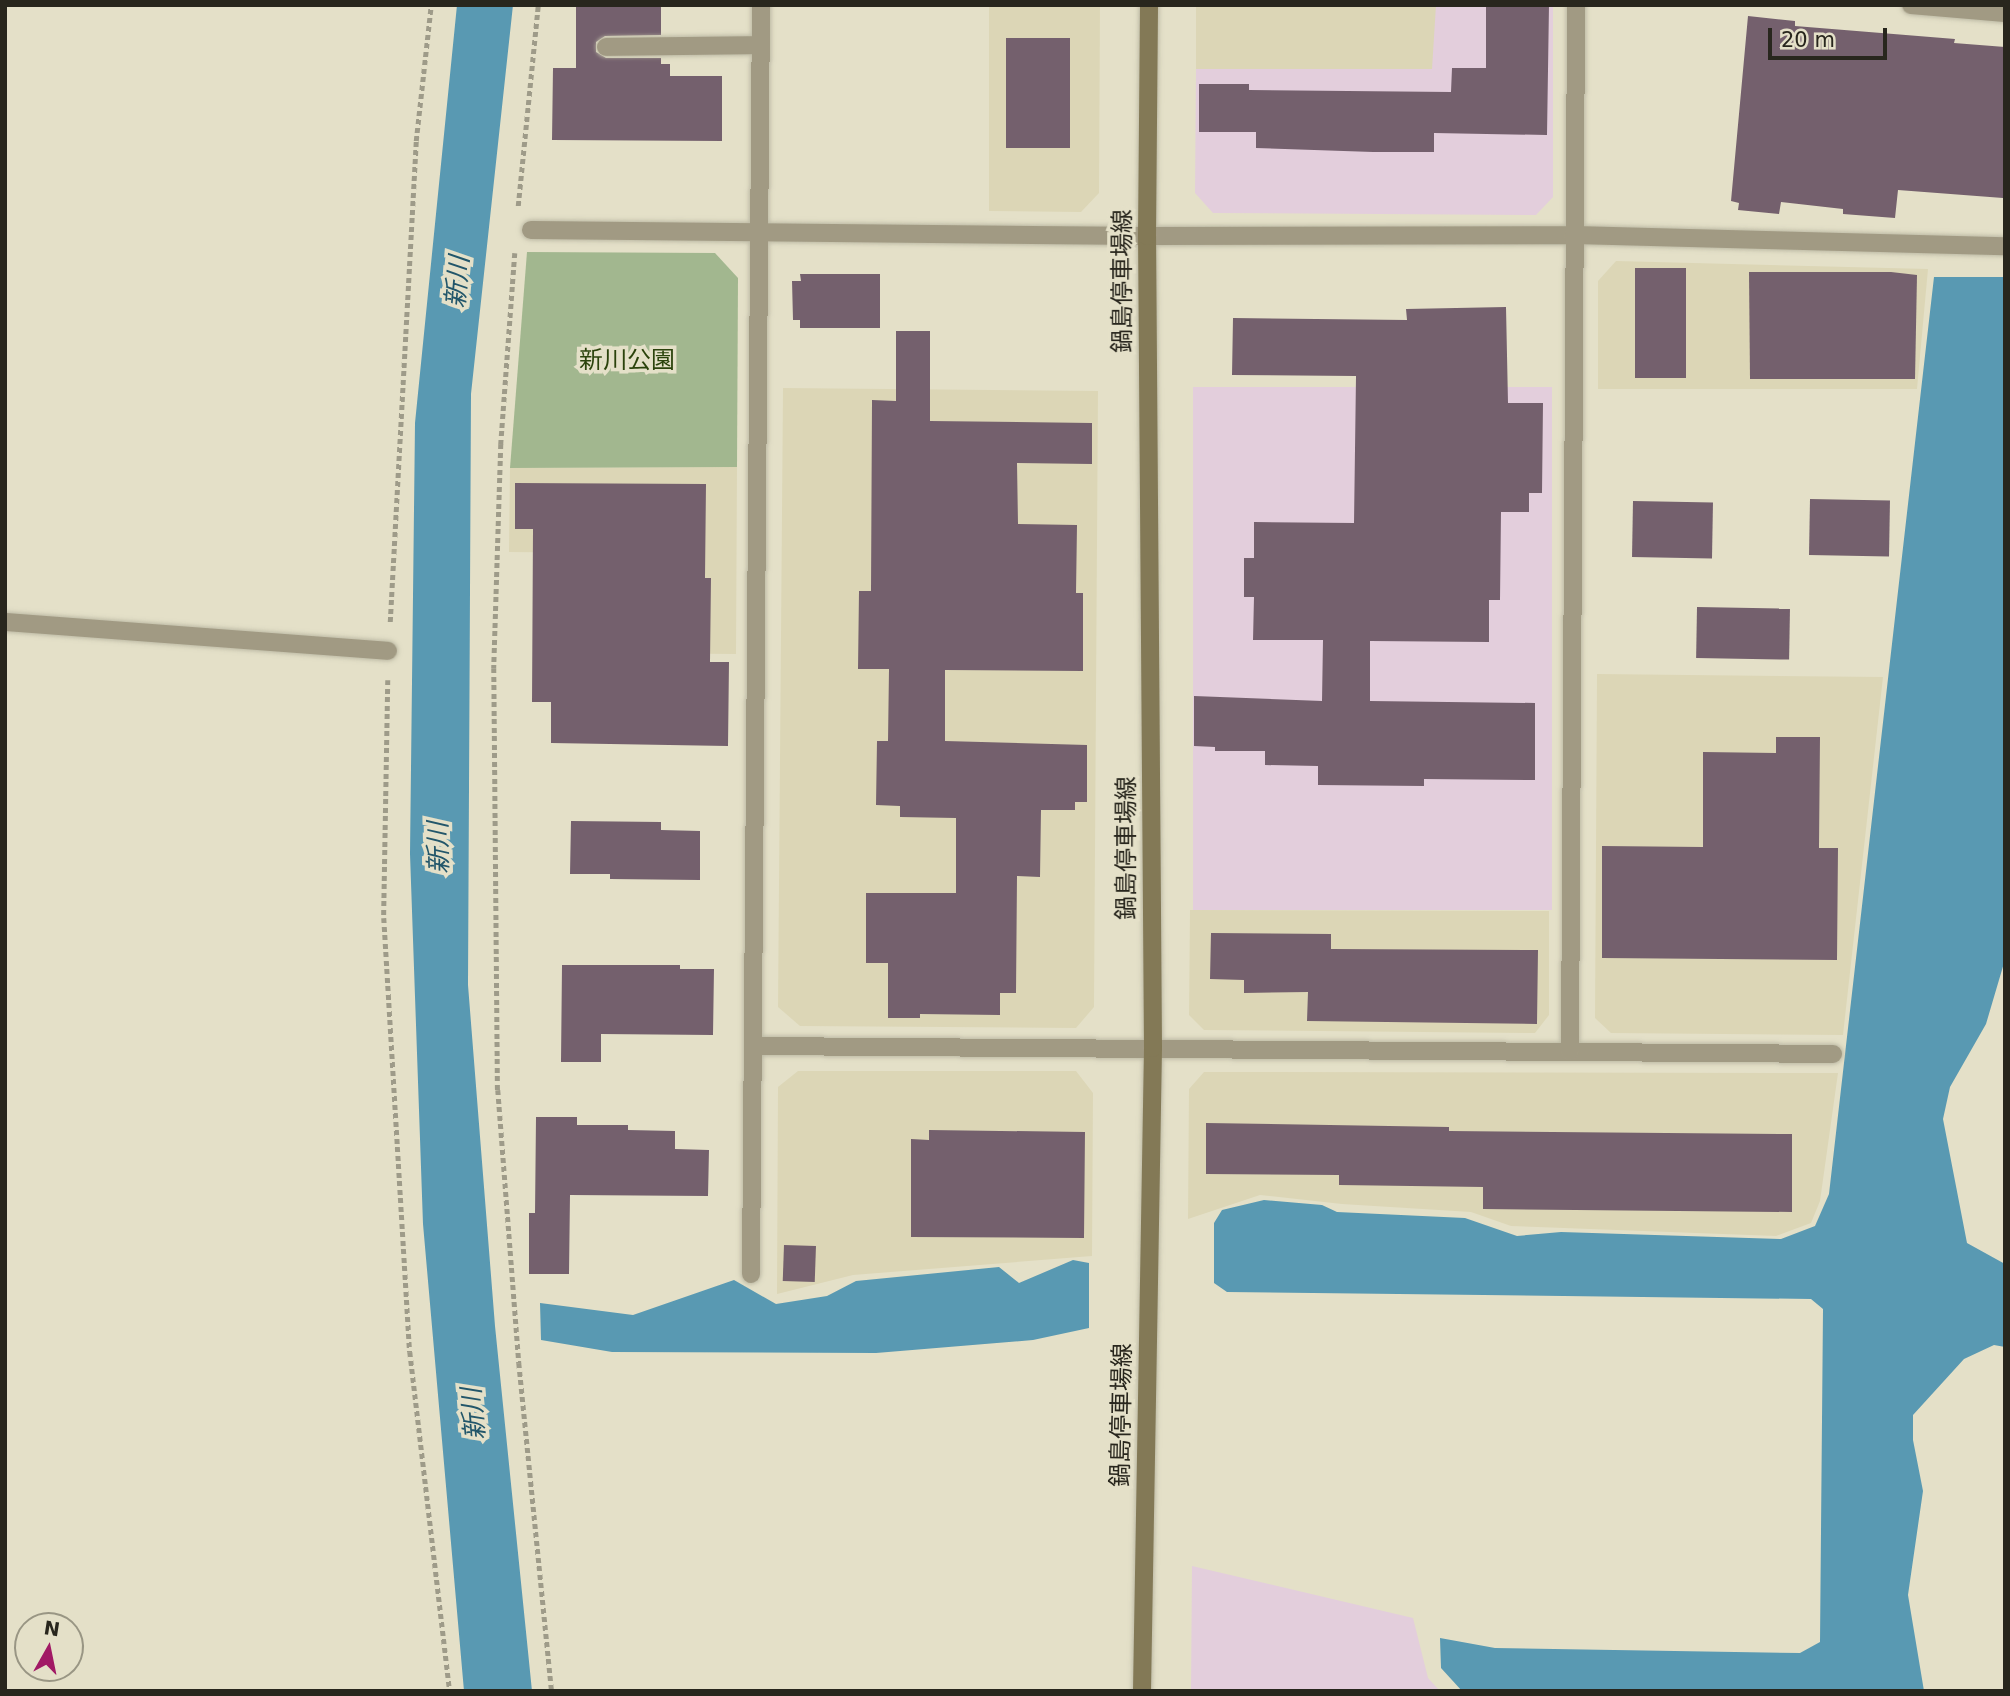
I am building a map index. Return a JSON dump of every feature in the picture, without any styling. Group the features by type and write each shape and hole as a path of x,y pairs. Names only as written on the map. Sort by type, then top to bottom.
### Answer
{"main road":[{"name":"鍋島停車場線","path":"1142,1691 1153,1048 1147,236 1149,5"}],"street":[{"path":"751,1274 761,5"},
{"path":"1570,1052 1576,5"},
{"path":"1910,5 2005,13"},
{"path":"606,47 760,45"},
{"path":"531,230 1147,236 1574,235 2005,246"},
{"path":"5,622 388,651"},
{"path":"754,1046 1833,1054"}],"path":[{"path":"431,5 416,141 388,651 385,945 410,1352 450,1691"},
{"path":"517,216 520,161 538,5"},
{"path":"515,243 501,444 494,667 497,1063 519,1363 552,1691"}],"shaded area":[{"path":"989,5 1100,5 1099,193 1081,212 989,211"},
{"path":"1196,5 1436,5 1436,69 1196,69"},
{"path":"1436,5 1553,5 1553,197 1536,215 1213,213 1195,193 1196,69 1432,69"},
{"path":"1616,261 1928,269 1917,389 1598,389 1598,281"},
{"path":"1193,387 1552,387 1552,910 1193,910"},
{"path":"783,388 1098,391 1094,1007 1076,1028 800,1026 778,1007"},
{"path":"737,467 736,654 615,653 619,553 509,552 510,468"},
{"path":"1597,674 1883,677 1843,1035 1611,1033 1595,1018"},
{"path":"1190,910 1549,911 1549,1015 1535,1033 1204,1030 1189,1015"},
{"path":"798,1071 1076,1071 1093,1093 1092,1256 853,1275 777,1294 778,1087"},
{"path":"1204,1072 1838,1073 1820,1201 1811,1223 1776,1236 1511,1226 1471,1212 1342,1204 1260,1195 1188,1219 1189,1089"},
{"path":"1192,1566 1413,1618 1428,1678 1440,1691 1191,1691"}],"green space":[{"name":"新川公園","path":"527,252 715,253 738,278 737,467 510,468"}],"water":[{"name":"新川","path":"457,5 513,5 471,394 468,985 495,1326 532,1691 464,1691 423,1224 410,854 415,423"},
{"path":"1934,277 2005,277 2004,963 1986,1024 1950,1087 1943,1119 1967,1243 2005,1264 2005,1347 1994,1345 1964,1359 1913,1415 1913,1440 1923,1491 1908,1595 1924,1691 1462,1691 1441,1668 1440,1638 1495,1648 1800,1653 1820,1642 1823,1309 1811,1299 1227,1292 1214,1283 1214,1223 1222,1210 1264,1200 1322,1205 1337,1212 1465,1218 1517,1236 1561,1232 1781,1239 1815,1226 1829,1194"},
{"path":"1073,1260 1089,1263 1089,1328 1033,1340 876,1353 612,1352 541,1340 540,1303 633,1315 734,1280 776,1304 827,1296 856,1281 999,1267 1019,1283"}],"building":[{"path":"576,5 661,5 661,35 605,36 596,42 596,52 606,58 661,58 661,64 670,64 670,76 722,76 722,141 552,140 553,68 576,68"},
{"path":"1486,5 1549,5 1547,135 1434,133 1434,152 1373,152 1256,148 1256,132 1199,132 1199,84 1249,84 1249,90 1451,92 1452,68 1486,68"},
{"path":"1748,16 1795,21 1795,26 1955,39 1954,43 2005,47 2003,198 1898,190 1895,218 1843,214 1843,209 1781,202 1779,214 1738,210 1739,203 1731,201"},
{"path":"1006,38 1070,38 1070,148 1006,148"},
{"path":"1635,268 1686,268 1686,378 1635,378"},
{"path":"1749,272 1891,272 1917,275 1915,379 1750,379"},
{"path":"800,274 880,274 880,328 800,328 800,320 793,320 792,281 801,281"},
{"path":"1506,307 1508,403 1543,403 1542,493 1529,493 1529,512 1501,512 1500,600 1489,600 1489,642 1370,641 1370,701 1535,703 1535,780 1424,779 1424,786 1318,785 1318,766 1265,765 1265,751 1215,751 1215,747 1194,746 1194,696 1322,701 1323,640 1253,640 1254,597 1244,597 1244,558 1254,558 1254,522 1354,523 1356,376 1232,375 1233,318 1407,320 1406,309"},
{"path":"896,331 930,331 930,421 1092,423 1092,464 1017,463 1018,524 1077,525 1076,593 1083,593 1083,671 945,670 945,741 1087,745 1087,802 1075,802 1075,810 1041,810 1040,877 1017,876 1016,993 1000,993 1000,1015 920,1014 920,1018 888,1018 888,963 866,963 866,893 956,893 956,818 900,817 900,806 876,805 877,741 888,741 889,669 858,669 859,591 871,591 872,400 896,401"},
{"path":"515,483 706,484 705,578 711,578 710,662 729,662 728,746 551,743 551,702 532,702 533,529 515,529"},
{"path":"1810,499 1890,500 1889,556 1809,555"},
{"path":"1633,501 1713,502 1712,558 1632,557"},
{"path":"1697,607 1790,609 1789,660 1696,658"},
{"path":"1776,737 1820,737 1819,848 1838,848 1837,960 1602,958 1602,846 1703,847 1703,752 1776,753"},
{"path":"571,821 661,822 661,830 700,831 700,880 610,879 610,874 570,874"},
{"path":"1211,933 1331,934 1331,949 1538,950 1537,1024 1307,1021 1308,992 1244,993 1244,980 1210,979"},
{"path":"562,965 680,965 680,969 714,969 713,1035 601,1034 601,1062 561,1062"},
{"path":"536,1117 577,1117 577,1125 628,1125 628,1130 675,1131 675,1149 709,1150 708,1196 570,1195 569,1274 529,1274 529,1213 535,1213"},
{"path":"1206,1123 1449,1127 1449,1131 1792,1134 1792,1212 1483,1209 1483,1187 1339,1185 1339,1175 1206,1174"},
{"path":"929,1130 1085,1132 1084,1238 911,1237 911,1139 929,1140"},
{"path":"784,1245 816,1246 815,1282 783,1281"}]}
